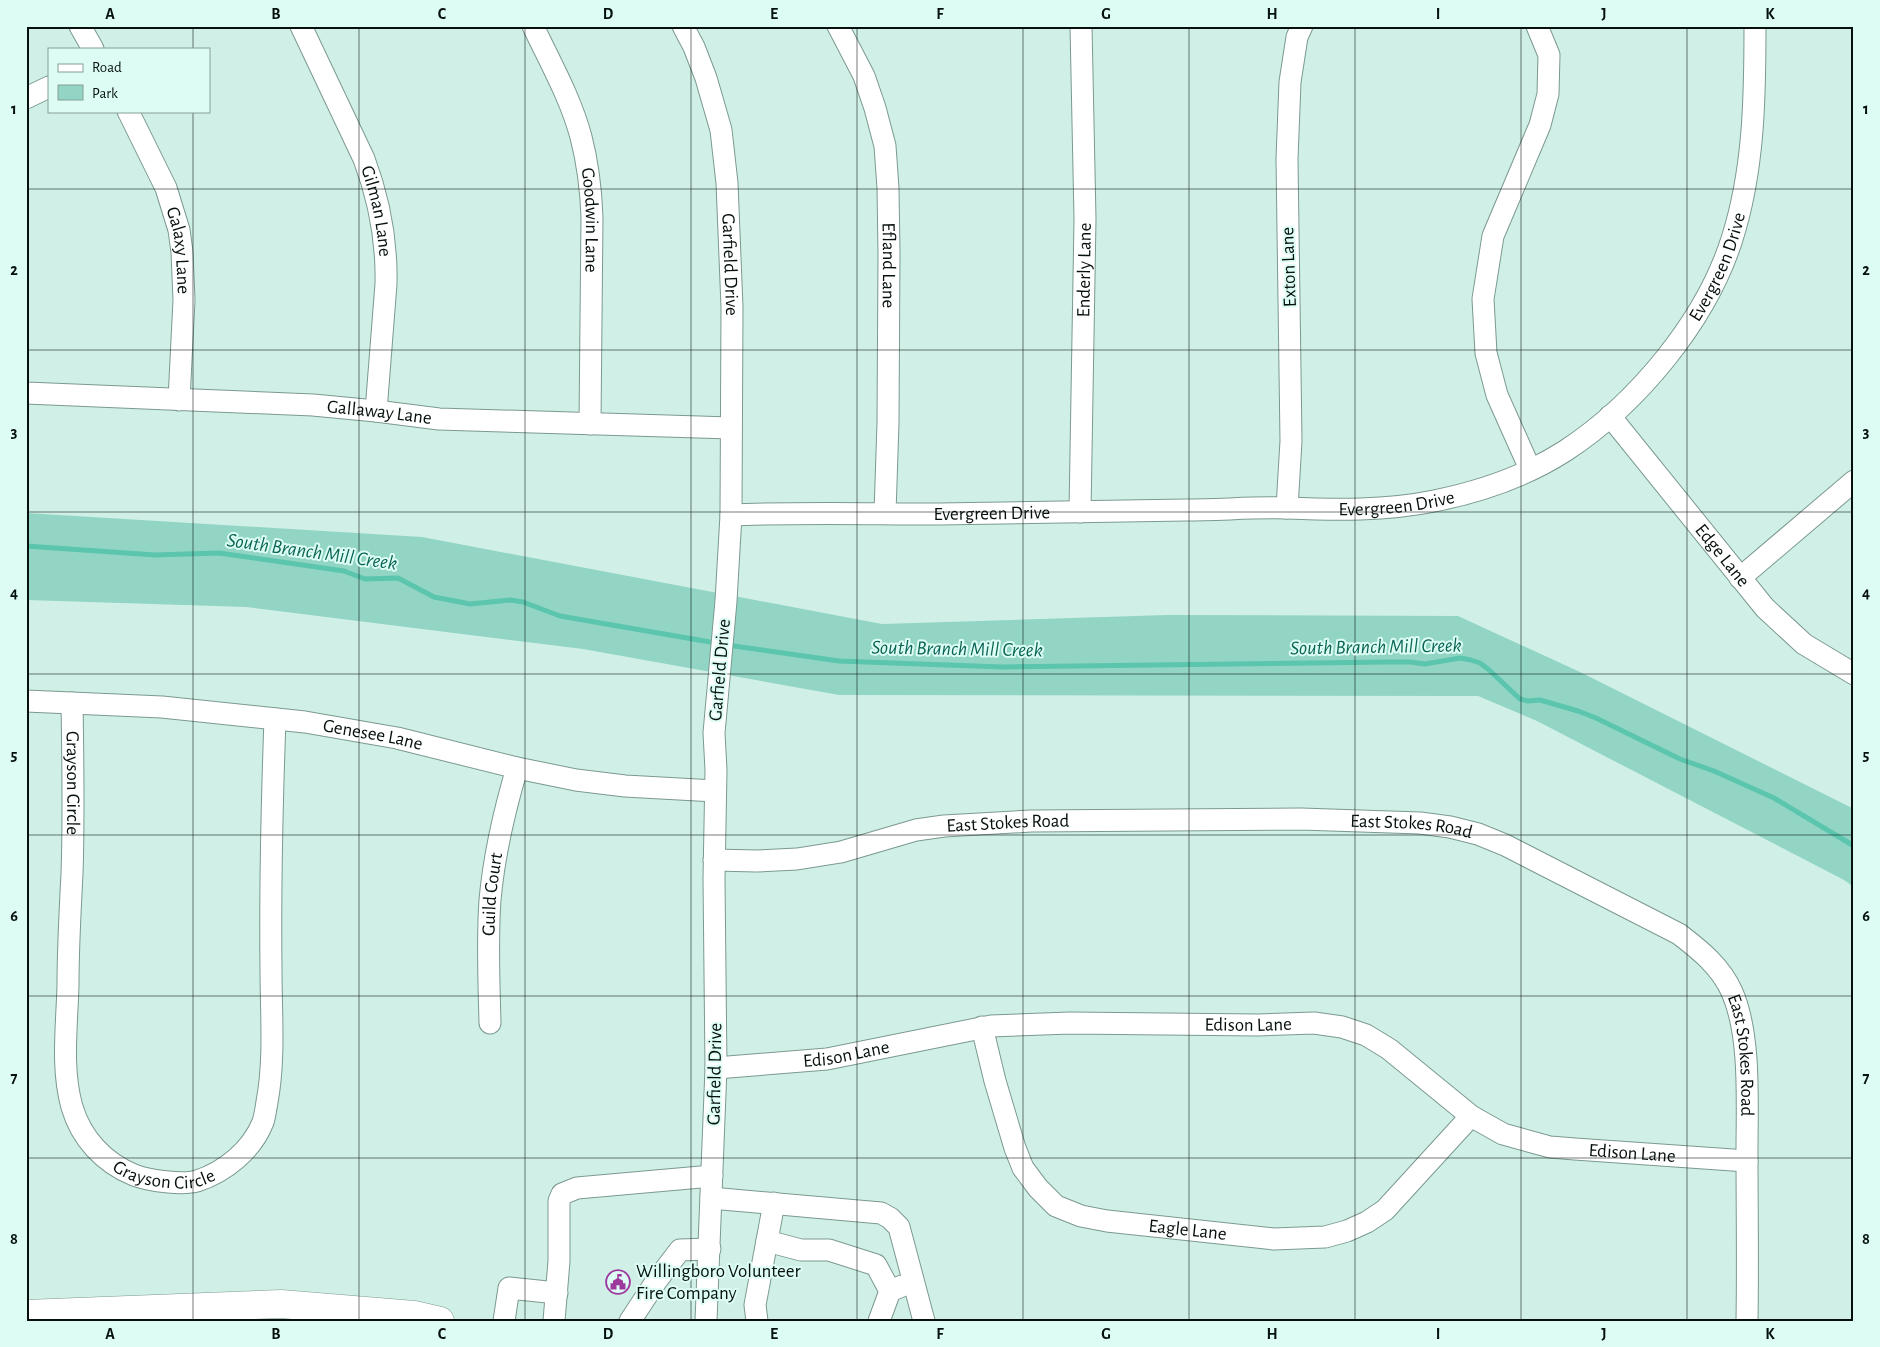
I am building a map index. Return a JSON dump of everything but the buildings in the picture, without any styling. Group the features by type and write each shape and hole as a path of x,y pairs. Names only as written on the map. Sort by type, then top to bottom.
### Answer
{"main road":[{"path":"26,1314 64,1317 238,1313 281,1304 414,1315 440,1321"}],"street":[{"path":"80,26 92,48"},
{"name":"Gilman Lane","path":"301,26 364,159 372,180 382,222 386,284 376,411"},
{"name":"Goodwin Lane","path":"533,26 571,109 580,134 591,189 590,424"},
{"name":"Garfield Drive","path":"683,26 694,47 706,78 720,130 727,183 732,307 731,515 726,601 714,733 716,1068 706,1321"},
{"name":"Efland Lane","path":"838,26 864,76 876,108 885,146 889,253 888,423 885,513"},
{"name":"Enderly Lane","path":"1080,26 1084,219 1080,512"},
{"name":"Exton Lane","path":"1287,508 1291,441 1287,159 1290,82 1297,37 1302,26"},
{"path":"1530,470 1495,387 1486,353 1483,299 1493,236 1540,125 1548,94 1549,55 1537,26"},
{"name":"Evergreen Drive","path":"731,515 816,512 1362,509 1431,502 1482,488 1530,470 1562,452 1610,416 1642,384 1686,330 1704,301 1731,241 1740,209 1752,142 1755,89 1755,26"},
{"path":"26,98 48,87"},
{"name":"Galaxy Lane","path":"128,112 166,188 179,230 184,300 179,400"},
{"name":"Gallaway Lane","path":"26,393 312,405 376,411 439,420 731,428"},
{"name":"Edge Lane","path":"1610,416 1765,608 1784,627 1811,649 1854,674"},
{"path":"1740,578 1854,481"},
{"name":"Genesee Lane","path":"26,702 162,707 275,719 366,732 576,780 625,786 715,791"},
{"name":"Grayson Circle","path":"72,703 73,824 68,946 67,1084 78,1124 88,1141 102,1156 118,1168 136,1176 155,1181 194,1182 212,1175 229,1165 243,1152 255,1138 264,1121 271,1082 271,932 275,719"},
{"name":"Guild Court","path":"490,1023 489,940 491,893 501,828 517,768"},
{"name":"East Stokes Road","path":"714,860 757,861 797,859 841,852 916,830 944,826 1031,821 1291,818 1420,823 1450,827 1478,834 1505,845 1679,934 1700,951 1718,970 1732,992 1740,1015 1744,1038 1747,1161 1747,1321"},
{"name":"Edison Lane","path":"716,1068 827,1058 982,1028 1070,1022 1258,1025 1314,1023 1342,1027 1366,1036 1389,1049 1471,1116 1503,1134 1550,1146 1747,1161"},
{"name":"Eagle Lane","path":"982,1028 994,1082 1023,1168 1038,1188 1056,1206 1081,1216 1107,1221 1274,1238 1324,1237 1347,1232 1385,1210 1471,1116"},
{"path":"554,1321 559,1261 559,1201 562,1194 577,1188 712,1176"},
{"path":"711,1198 881,1213 890,1218 899,1227 924,1321"},
{"path":"757,1321 755,1305 774,1203"},
{"path":"766,1247 829,1250 876,1265 890,1291"},
{"path":"630,1321 657,1280 680,1250 710,1249"},
{"path":"878,1321 890,1291 913,1282"},
{"path":"504,1321 509,1288 557,1293"}],"green space":[{"path":"26,513 422,537 882,624 1167,615 1458,616 1580,672 1854,809 1854,887 1844,880 1537,721 1478,696 839,695 583,649 247,607 26,600"}],"waterway":[{"name":"South Branch Mill Creek","path":"26,546 155,555 219,553 344,571 365,579 398,578 434,597 470,604 510,600 523,602 560,616 716,643"},
{"name":"South Branch Mill Creek","path":"727,645 839,661 1002,667 1387,662 1425,664 1460,658 1480,663 1520,699 1528,701 1540,700 1596,718 1680,759 1714,771 1774,798 1854,846"}],"place":[{"name":"Willingboro Volunteer Fire Company","path":"618,1282"}]}
